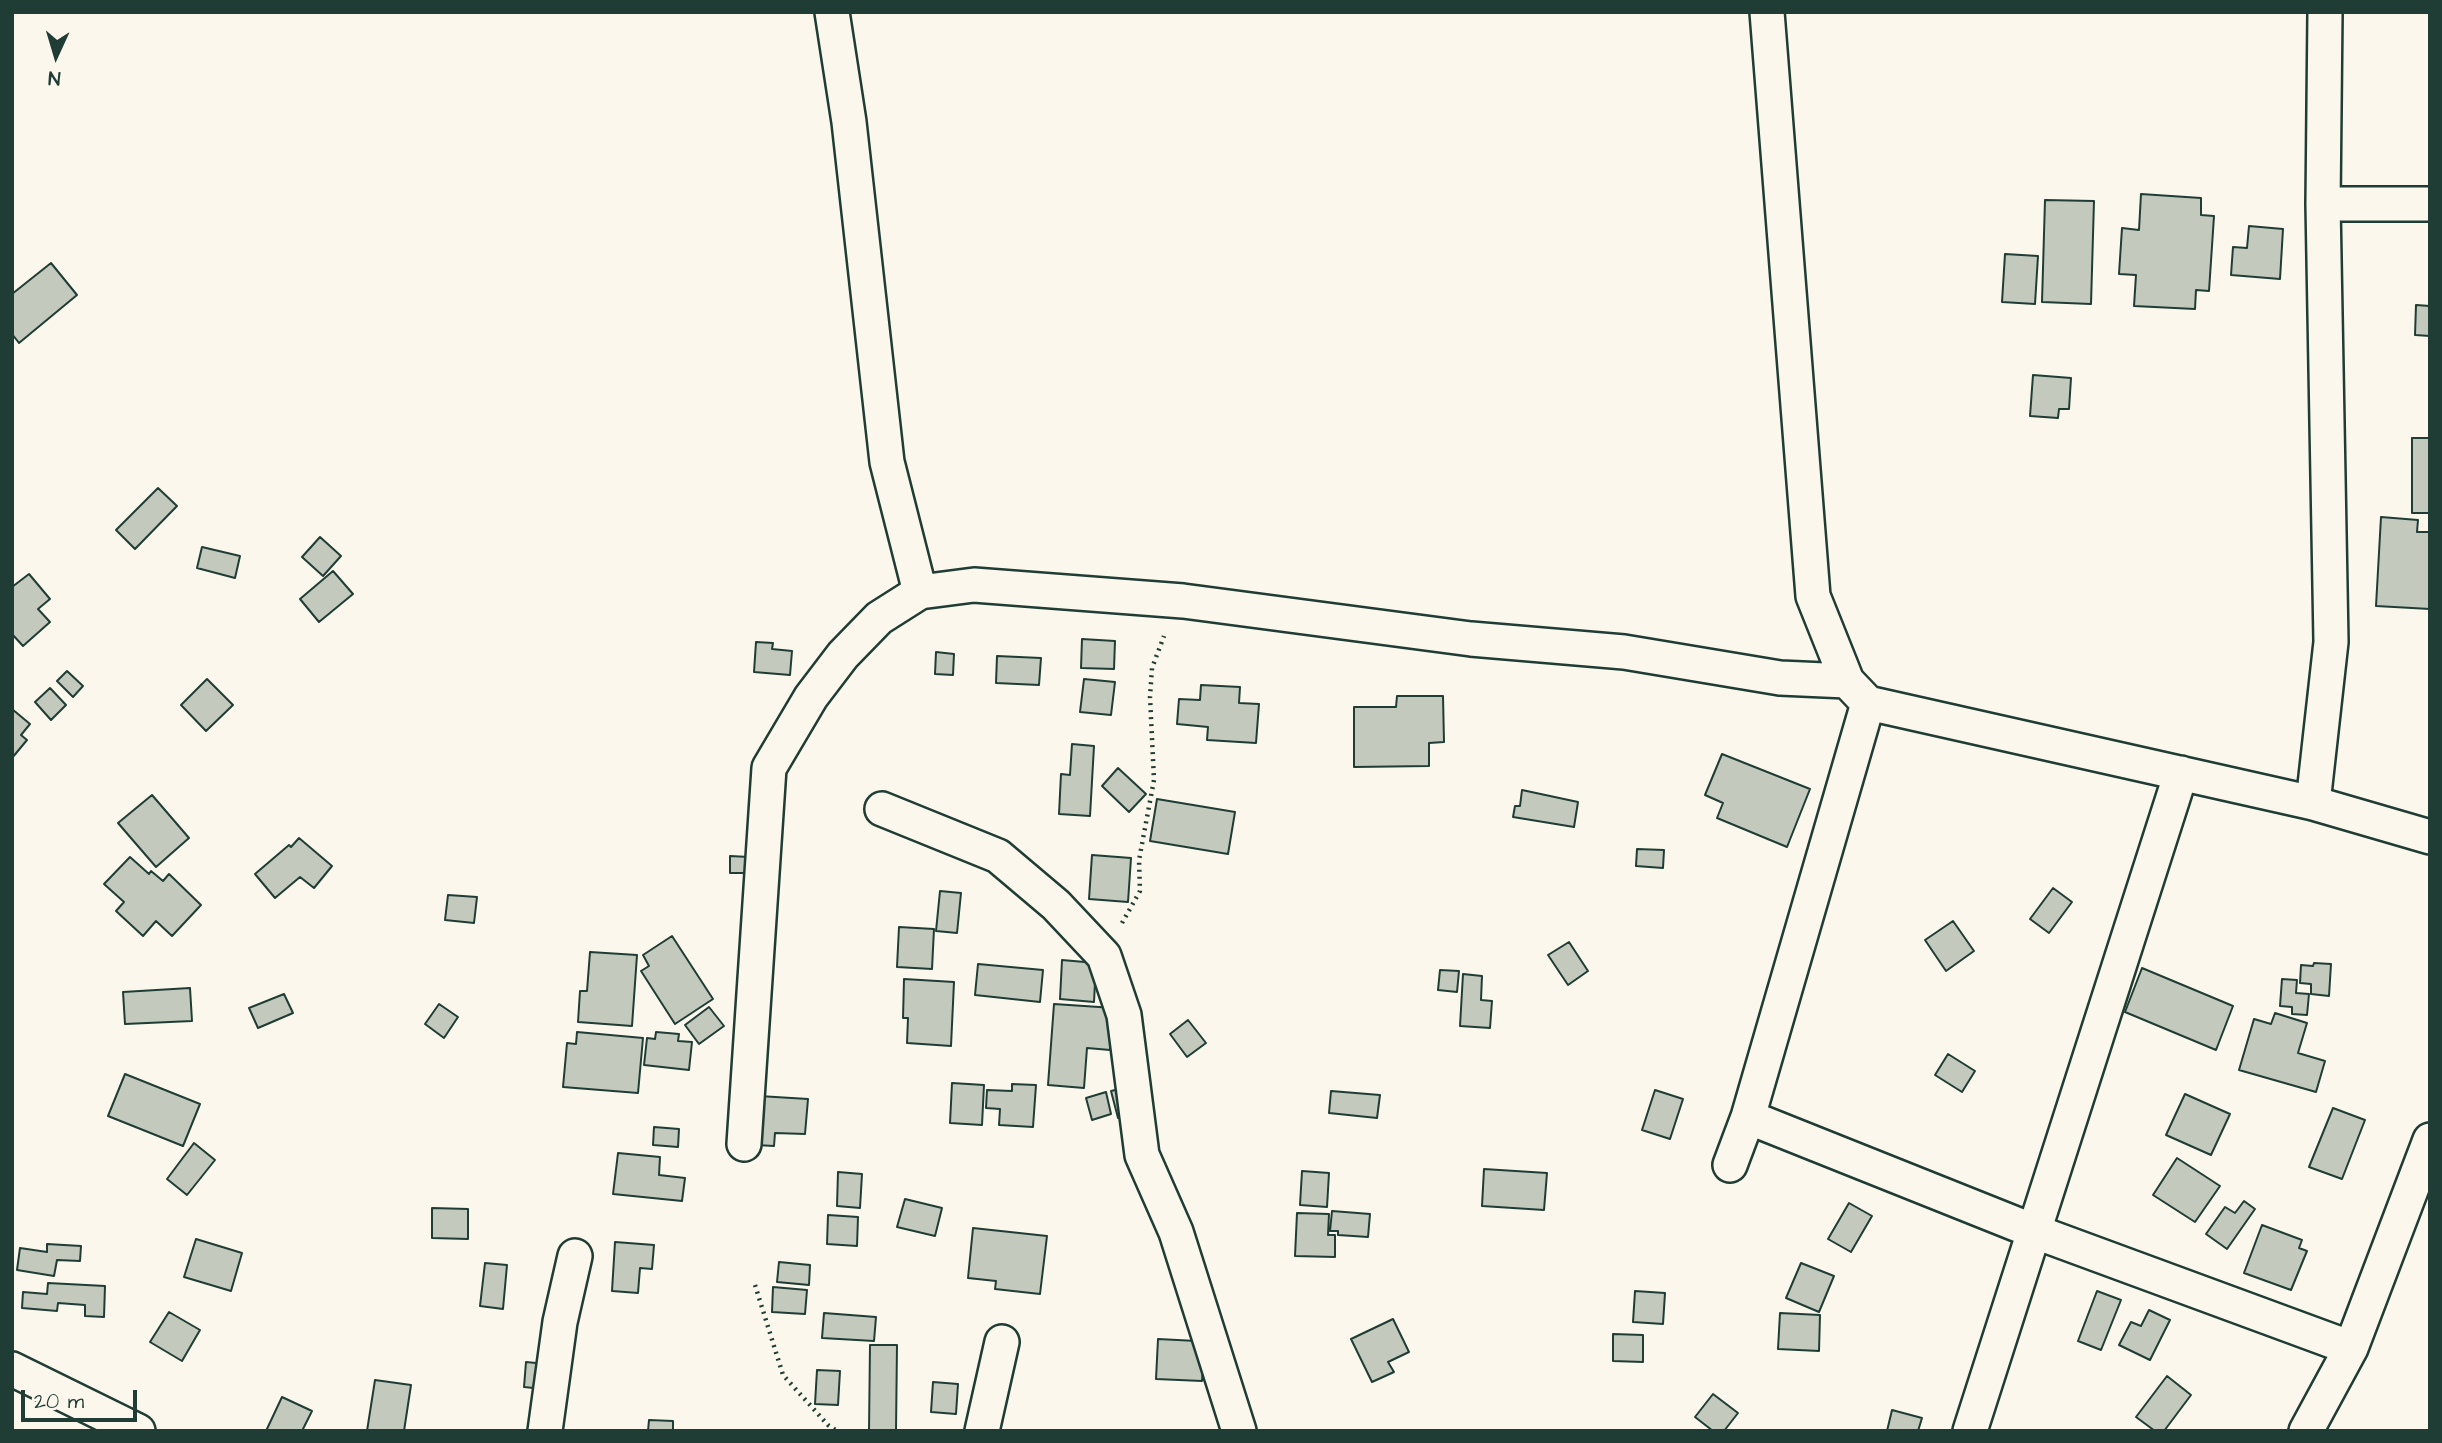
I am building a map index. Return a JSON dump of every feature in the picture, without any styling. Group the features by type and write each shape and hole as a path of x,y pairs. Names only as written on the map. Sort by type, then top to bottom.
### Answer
{"street":[{"path":"832,12 849,122 887,462 920,592"},
{"path":"1730,1166 1748,1117 1858,692 1813,596 1767,12"},
{"path":"2312,803 2332,642 2323,204 2325,12"},
{"path":"2323,204 2430,204"},
{"path":"744,1144 768,768 811,697 843,655 879,618 920,592 974,585 1182,601 1458,638 1624,652 1858,692 2181,774 2312,803 2430,837"},
{"path":"1970,1431 2181,774"},
{"path":"882,809 999,856 1056,905 1104,956 1124,1015 1143,1155 1176,1232 1239,1431"},
{"path":"1748,1117 2036,1232 2351,1348"},
{"path":"2306,1431 2351,1348 2430,1140"},
{"path":"545,1431 560,1322 575,1256"},
{"path":"982,1431 1002,1342"},
{"path":"12,1369 138,1431"}],"path":[{"path":"1104,956 1140,891 1139,860 1154,780 1150,697 1152,667 1182,601"},
{"path":"755,1285 783,1375 828,1425 837,1431"}],"building":[{"path":"2141,194 2201,198 2201,215 2214,216 2209,291 2196,290 2195,309 2134,306 2136,275 2119,274 2122,228 2139,230"},
{"path":"2045,200 2094,201 2091,304 2042,302"},
{"path":"2249,226 2283,229 2280,279 2231,275 2233,247 2247,248"},
{"path":"2005,254 2038,256 2035,304 2002,302"},
{"path":"51,263 77,295 19,343 12,334 12,294"},
{"path":"2416,305 2430,306 2430,336 2415,335"},
{"path":"2033,375 2071,378 2069,409 2059,409 2058,418 2030,416"},
{"path":"2412,438 2430,438 2430,513 2412,513"},
{"path":"158,488 177,506 135,549 116,530"},
{"path":"2381,517 2418,520 2417,532 2430,532 2430,609 2376,606"},
{"path":"320,537 341,556 323,576 302,557"},
{"path":"202,547 240,556 235,578 197,568"},
{"path":"333,571 353,594 319,622 300,599"},
{"path":"29,574 50,599 38,609 50,622 23,646 12,634 12,587"},
{"path":"1082,639 1115,641 1114,669 1081,668"},
{"path":"756,642 773,643 772,649 792,651 790,675 754,672"},
{"path":"936,652 954,654 953,675 935,674"},
{"path":"997,656 1041,658 1039,685 996,683"},
{"path":"67,671 83,686 73,697 57,681"},
{"path":"207,679 233,705 206,731 181,705"},
{"path":"1084,679 1115,682 1111,715 1080,712"},
{"path":"1201,685 1240,687 1239,703 1259,704 1256,743 1207,740 1208,727 1177,724 1179,699 1200,700"},
{"path":"50,688 66,705 51,720 35,702"},
{"path":"1397,696 1443,696 1444,742 1429,743 1429,766 1354,767 1354,707 1396,707"},
{"path":"12,709 30,724 21,735 27,740 12,758"},
{"path":"1072,744 1094,746 1090,816 1059,814 1061,774 1070,775"},
{"path":"1722,754 1810,789 1787,847 1717,818 1723,803 1705,795"},
{"path":"1118,768 1146,794 1129,812 1102,786"},
{"path":"1522,790 1578,802 1574,827 1513,817 1515,806 1520,806"},
{"path":"152,795 189,838 156,867 118,823"},
{"path":"1157,799 1235,812 1228,854 1150,841"},
{"path":"299,838 332,866 314,888 300,877 275,898 255,874"},
{"path":"1637,849 1664,850 1663,868 1636,866"},
{"path":"1092,855 1131,858 1128,902 1089,899"},
{"path":"730,856 749,857 748,873 730,873"},
{"path":"130,857 149,874 151,871 163,881 169,874 201,905 172,936 156,921 143,936 116,911 124,902 104,884"},
{"path":"2053,888 2072,902 2049,933 2030,919"},
{"path":"940,891 961,893 957,933 936,931"},
{"path":"448,895 477,897 474,923 445,920"},
{"path":"1953,921 1974,951 1946,971 1925,940"},
{"path":"899,927 934,929 932,969 897,967"},
{"path":"672,936 713,999 675,1024 641,971 649,966 643,955"},
{"path":"1569,942 1588,971 1568,985 1548,955"},
{"path":"590,952 637,955 632,1026 578,1022 580,991 587,991"},
{"path":"1062,960 1096,963 1094,1002 1060,999"},
{"path":"2314,963 2331,964 2329,996 2311,994 2311,984 2300,983 2301,965 2313,966"},
{"path":"978,964 1043,970 1040,1002 975,995"},
{"path":"2142,968 2233,1006 2216,1050 2125,1012"},
{"path":"1440,970 1459,971 1457,992 1438,990"},
{"path":"1463,974 1482,976 1481,1000 1492,1001 1490,1028 1460,1026"},
{"path":"904,979 954,982 951,1046 907,1043 908,1018 903,1018"},
{"path":"2282,979 2297,980 2296,993 2309,994 2307,1015 2292,1014 2292,1007 2280,1006"},
{"path":"190,988 192,1021 125,1024 123,992"},
{"path":"284,994 293,1013 258,1028 249,1008"},
{"path":"439,1004 458,1017 444,1038 425,1024"},
{"path":"1054,1004 1114,1008 1110,1050 1087,1048 1084,1088 1048,1085"},
{"path":"709,1007 724,1026 699,1044 685,1025"},
{"path":"2275,1013 2307,1023 2298,1053 2325,1061 2316,1092 2239,1070 2254,1019 2271,1024"},
{"path":"1188,1020 1206,1043 1187,1057 1170,1034"},
{"path":"577,1032 643,1038 638,1093 563,1087 567,1043 576,1044"},
{"path":"656,1032 679,1034 678,1041 692,1042 689,1070 644,1065 647,1038 655,1039"},
{"path":"1948,1054 1975,1071 1962,1092 1935,1075"},
{"path":"125,1074 200,1104 183,1146 108,1116"},
{"path":"952,1083 984,1085 982,1125 950,1123"},
{"path":"1012,1084 1036,1085 1033,1127 999,1125 1000,1109 986,1108 987,1090 1012,1091"},
{"path":"1132,1086 1138,1113 1118,1118 1111,1091"},
{"path":"1655,1090 1683,1099 1670,1139 1642,1130"},
{"path":"1331,1091 1380,1095 1377,1118 1329,1113"},
{"path":"1106,1092 1111,1114 1092,1120 1086,1098"},
{"path":"2185,1094 2230,1114 2211,1155 2166,1135"},
{"path":"759,1096 808,1099 805,1134 775,1133 774,1146 756,1145"},
{"path":"2333,1108 2365,1120 2342,1179 2309,1167"},
{"path":"654,1127 679,1129 678,1147 653,1145"},
{"path":"194,1143 215,1160 187,1195 167,1179"},
{"path":"618,1153 660,1157 659,1175 685,1178 682,1201 613,1194"},
{"path":"2177,1158 2220,1186 2195,1222 2153,1195"},
{"path":"1484,1169 1547,1173 1544,1210 1482,1206"},
{"path":"1302,1171 1329,1173 1327,1207 1300,1205"},
{"path":"838,1172 862,1174 860,1208 837,1206"},
{"path":"905,1199 942,1208 935,1236 897,1227"},
{"path":"2244,1201 2255,1209 2227,1249 2206,1234 2225,1207 2235,1213"},
{"path":"1849,1203 1872,1216 1851,1252 1828,1239"},
{"path":"432,1208 468,1209 468,1239 432,1238"},
{"path":"1332,1211 1370,1214 1368,1237 1338,1235 1338,1231 1330,1231"},
{"path":"1297,1213 1329,1214 1328,1235 1335,1235 1335,1257 1295,1256"},
{"path":"828,1215 858,1217 857,1246 827,1244"},
{"path":"2262,1225 2302,1240 2299,1248 2307,1251 2291,1290 2244,1273"},
{"path":"973,1228 1047,1236 1040,1294 995,1289 996,1281 968,1278"},
{"path":"196,1239 242,1253 231,1291 184,1277"},
{"path":"615,1242 654,1245 652,1269 640,1268 638,1293 612,1291"},
{"path":"47,1244 81,1246 80,1261 57,1260 54,1276 17,1270 20,1248 47,1252"},
{"path":"779,1262 810,1265 809,1285 777,1282"},
{"path":"485,1263 507,1265 503,1309 480,1306"},
{"path":"1801,1263 1834,1276 1819,1312 1786,1298"},
{"path":"48,1283 105,1286 104,1317 85,1316 85,1305 58,1303 57,1311 22,1308 23,1292 47,1294"},
{"path":"773,1287 807,1290 805,1314 772,1312"},
{"path":"1635,1291 1665,1293 1663,1324 1633,1322"},
{"path":"2097,1291 2121,1300 2101,1350 2078,1341"},
{"path":"2149,1310 2170,1320 2150,1360 2119,1345 2131,1322 2141,1326"},
{"path":"169,1312 200,1330 182,1361 150,1342"},
{"path":"824,1313 876,1317 874,1341 822,1338"},
{"path":"1780,1313 1820,1315 1819,1351 1778,1349"},
{"path":"1393,1319 1409,1352 1388,1362 1394,1372 1372,1382 1351,1339"},
{"path":"1613,1334 1643,1335 1643,1362 1613,1361"},
{"path":"1158,1339 1216,1342 1203,1366 1202,1381 1156,1379"},
{"path":"870,1345 897,1345 896,1431 869,1431"},
{"path":"526,1362 546,1364 543,1389 524,1387"},
{"path":"817,1370 840,1371 838,1405 815,1404"},
{"path":"2167,1376 2191,1395 2164,1431 2155,1431 2136,1417"},
{"path":"375,1380 411,1385 404,1431 367,1431"},
{"path":"933,1382 958,1384 956,1414 931,1412"},
{"path":"1713,1394 1738,1413 1724,1431 1713,1431 1695,1417"},
{"path":"282,1397 312,1411 302,1431 266,1431"},
{"path":"1892,1410 1922,1418 1918,1431 1887,1431"},
{"path":"649,1420 673,1421 673,1431 648,1431"}]}
